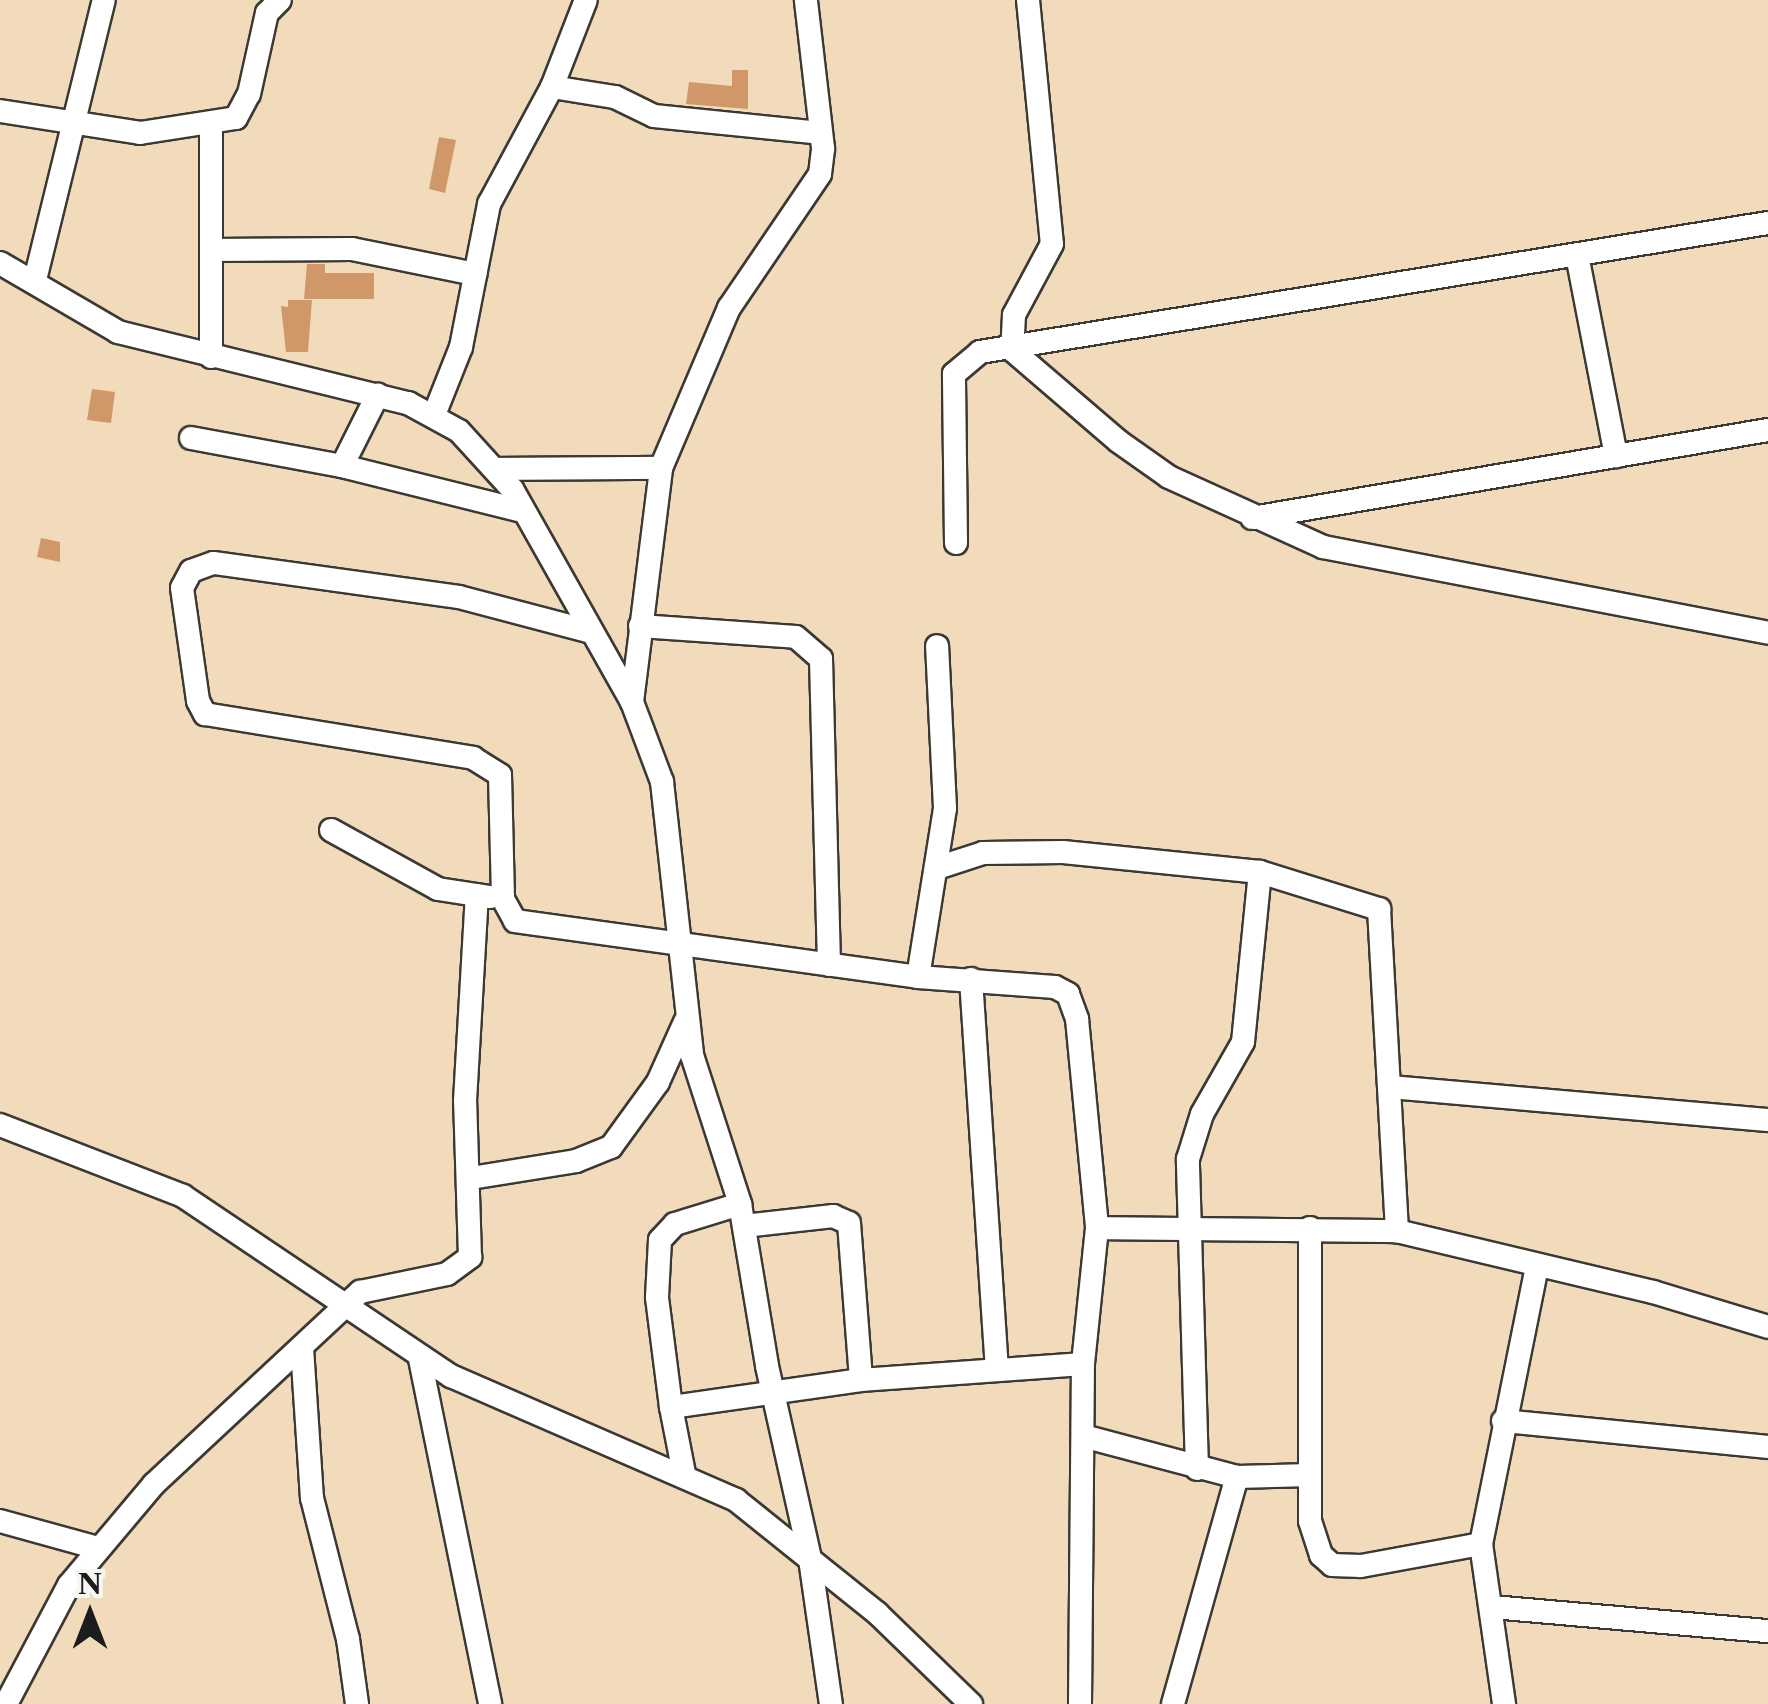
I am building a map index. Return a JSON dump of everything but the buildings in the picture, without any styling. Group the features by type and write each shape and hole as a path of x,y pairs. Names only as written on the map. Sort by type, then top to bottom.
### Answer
{"street":[{"path":"35,280 104,0"},
{"path":"0,111 74,127 140,133 212,126 236,118 245,107 267,13 280,0"},
{"path":"434,415 462,347 489,204 552,87 586,0"},
{"path":"632,702 661,468 729,308 813,190 823,158 806,0"},
{"path":"1012,350 1014,315 1052,244 1028,0"},
{"path":"552,87 615,97 654,116 820,133"},
{"path":"212,126 212,357"},
{"path":"956,543 954,374 980,352 1012,350 1768,223"},
{"path":"212,250 352,249 475,274"},
{"path":"1577,255 1616,456"},
{"path":"0,264 35,280 118,332 378,394 434,415 498,469 632,702 662,782 686,1019 701,1089 742,1215 772,1390 810,1559 831,1704"},
{"path":"1012,350 1118,442 1170,477 1323,548 1419,570 1768,634"},
{"path":"342,466 378,394"},
{"path":"1252,518 1768,430"},
{"path":"192,438 342,466 522,511"},
{"path":"498,469 661,468"},
{"path":"588,631 458,597 214,563 192,571 182,588 198,700 206,714 489,764 504,787 503,899 516,921 543,928 679,942 918,977 1055,987 1074,1005 1097,1228 1083,1364 1080,1704"},
{"path":"640,626 796,637 821,659 830,965"},
{"path":"918,977 940,867 945,740 937,646"},
{"path":"331,830 438,888 503,899"},
{"path":"940,867 1022,850 1260,872 1362,900 1382,914 1398,1230"},
{"path":"1197,1469 1194,1228 1188,1159 1202,1114 1242,1042 1260,872"},
{"path":"6,1704 69,1585 154,1484 371,1288 447,1274 470,1257 471,1178 465,1101 477,895"},
{"path":"970,979 997,1370"},
{"path":"471,1178 576,1162 611,1147 658,1082 686,1019"},
{"path":"1390,1087 1768,1120"},
{"path":"0,1125 183,1196 420,1359 684,1472 764,1519 971,1704"},
{"path":"684,1472 657,1297 660,1240 675,1224 742,1215 833,1216 849,1223 862,1380"},
{"path":"1097,1228 1398,1230 1768,1328"},
{"path":"1310,1228 1310,1520 1322,1555 1332,1565 1361,1566 1481,1544"},
{"path":"1504,1704 1481,1544 1537,1266"},
{"path":"302,1348 312,1498 348,1639 357,1704"},
{"path":"420,1359 490,1704"},
{"path":"672,1407 862,1380 1083,1364"},
{"path":"1503,1421 1768,1447"},
{"path":"1083,1436 1237,1477 1310,1474"},
{"path":"1173,1704 1237,1477"},
{"path":"0,1521 98,1548"},
{"path":"1492,1607 1768,1631"}]}
